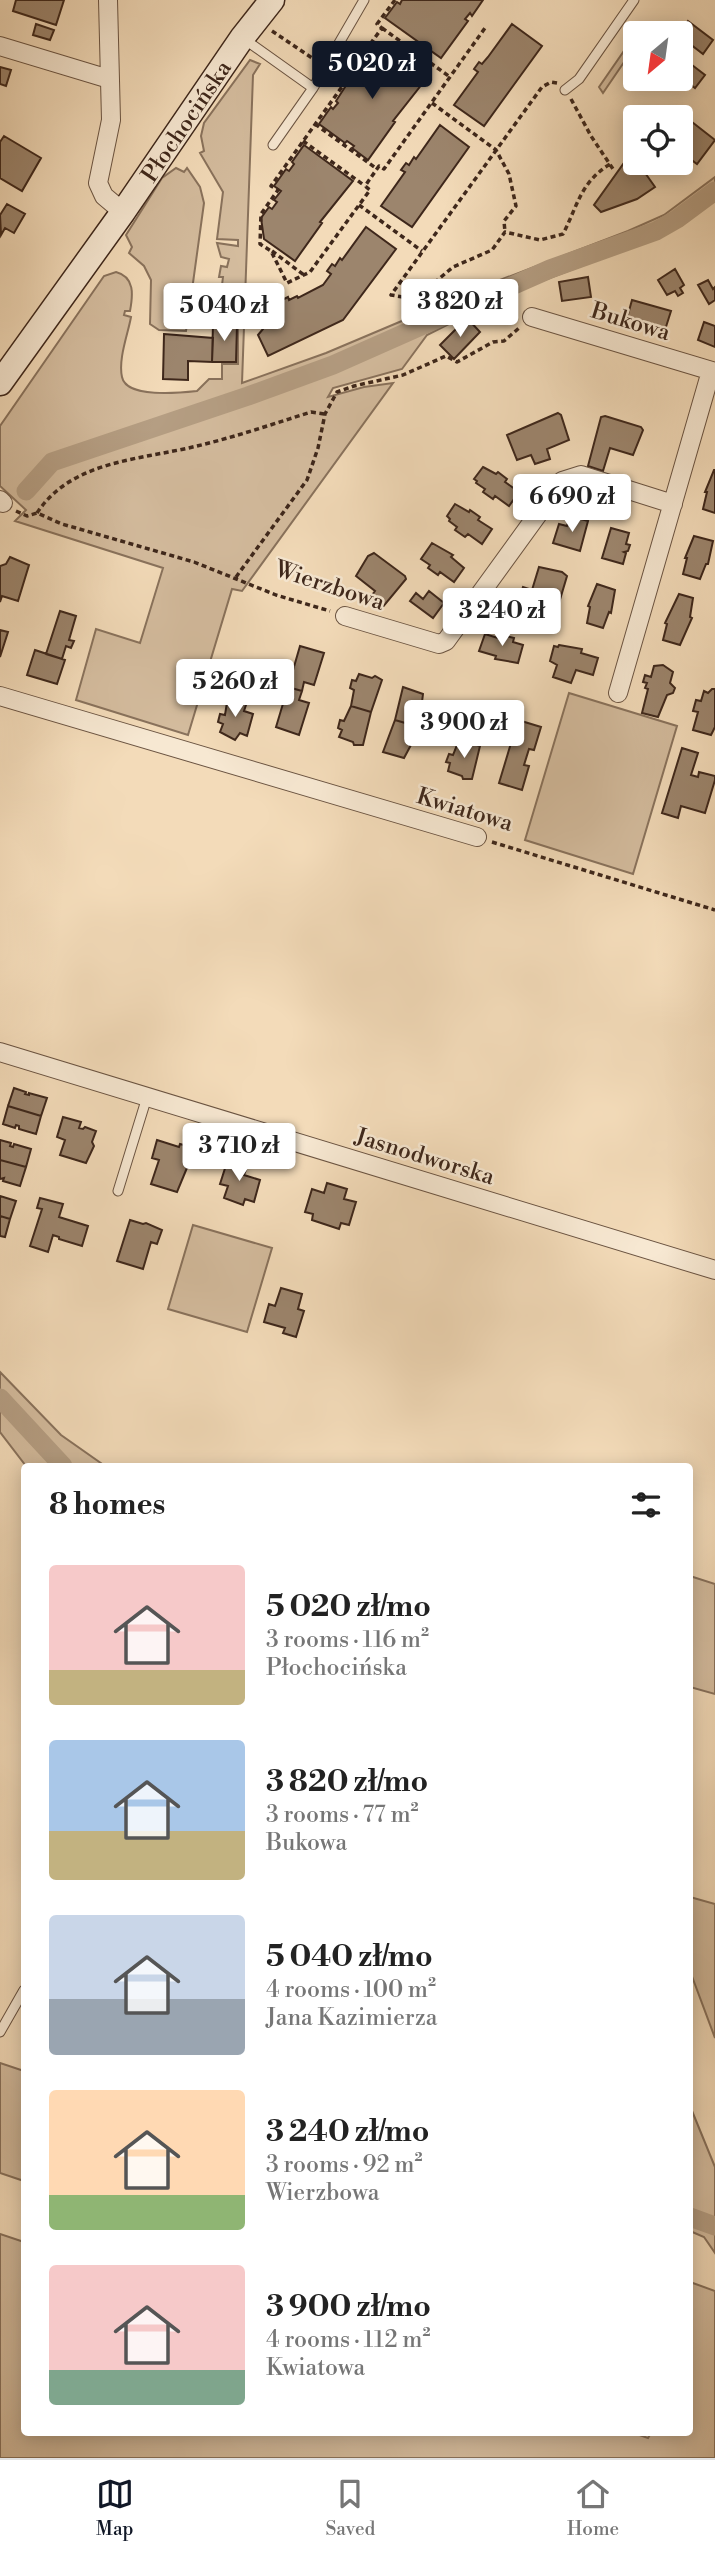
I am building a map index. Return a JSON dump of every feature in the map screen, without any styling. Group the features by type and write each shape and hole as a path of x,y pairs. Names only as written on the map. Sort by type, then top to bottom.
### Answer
{"main road":[{"name":"Płochocińska","path":"0,383 123,212 242,38 272,0"}],"street":[{"path":"108,0 110,128 97,183 104,196 123,212"},
{"path":"0,46 109,79"},
{"name":"Bukowa","path":"532,317 713,371"},
{"path":"618,693 713,371"},
{"name":"Wierzbowa","path":"345,616 439,644 446,641 562,481 581,475 673,504"},
{"name":"Kwiatowa","path":"0,696 477,837"},
{"name":"Jasnodworska","path":"0,1052 715,1270"}],"lane":[{"path":"273,145 313,88 364,0"},
{"path":"565,90 579,79 634,0"},
{"path":"242,38 313,88"},
{"path":"118,1191 147,1097"},
{"path":"0,2032 21,1995"}],"path":[{"path":"395,0 377,24 450,77"},
{"path":"267,28 326,67"},
{"path":"304,275 260,244 261,214 278,190 271,186 382,28"},
{"path":"365,186 379,166 384,169 485,28"},
{"path":"432,103 496,150 509,174 516,206 504,221 505,232 492,250 453,267 415,299 391,295 422,251 496,150 542,87 551,82 557,83 565,90 613,169"},
{"path":"315,124 377,169"},
{"path":"271,251 287,283 310,272 370,190 303,141"},
{"path":"505,232 540,240 562,234 579,196 594,174 610,164"},
{"path":"359,205 422,251"},
{"path":"236,577 307,480 318,449 325,414 337,393 354,386 403,375 446,356 457,362 493,342 504,341 532,317"},
{"path":"37,513 64,482 93,469 198,446 311,412 325,414"},
{"name":"Wierzbowa","path":"22,515 37,513 62,524 236,577 276,595 345,616"},
{"name":"Kwiatowa","path":"477,837 715,910"}],"shaded area":[{"path":"623,52 623,64 603,93 599,87"},
{"path":"250,60 260,64 253,75 242,383 326,353 487,285 628,231 664,215 715,177 715,198 691,218 665,234 508,294 427,335 402,369 333,388 328,397 364,387 393,383 242,591 232,589 188,735 76,700 96,629 140,643 163,568 15,521 26,510 0,486 0,426 104,276 116,272 127,278 132,293 130,311 125,311 124,315 131,317 121,362 122,377 126,384 154,393 197,391 209,379 222,379 222,364 238,364 238,321 235,320 235,313 214,311 215,307 222,307 224,295 220,294 221,290 225,291 226,286 222,285 223,277 219,277 221,266 227,267 229,259 221,257 217,243 238,246 238,240 217,239 223,192 200,153 204,151 201,136 204,123"},
{"path":"176,168 184,172 187,168 200,187 204,203 192,290 179,288 174,321 187,324 186,331 159,330 150,324 151,280 144,266 129,253 132,247 126,235 162,178"},
{"path":"569,693 677,726 633,874 525,840"},
{"path":"193,1225 272,1248 247,1332 168,1309"},
{"path":"0,1372 61,1435 101,1463 24,1463 0,1432"},
{"path":"693,1577 715,1584 715,1694 693,1688"},
{"path":"693,1898 715,1904 715,2038 693,1979"},
{"path":"0,2063 21,2070 21,2180 0,2173"},
{"path":"693,2113 715,2167 715,2253 704,2237 693,2232"},
{"path":"0,2234 21,2241 21,2436 693,2436 693,2283 715,2291 715,2458 0,2458"}],"building":[{"path":"16,0 64,0 56,25 13,11"},
{"path":"402,0 483,0 472,16 470,13 465,19 468,21 441,58 385,18 397,2 400,4"},
{"path":"36,24 54,30 50,40 33,35"},
{"path":"512,24 542,46 484,126 454,105 478,72 474,69 479,62 482,64"},
{"path":"693,25 713,40 703,54 693,46"},
{"path":"375,42 403,63 402,65 426,79 393,121 395,122 368,160 352,148 354,146 347,141 345,143 319,124 331,107 333,109 338,103 336,101 347,84 345,82 357,66 360,67 365,61 362,59"},
{"path":"693,66 705,75 695,88 693,86"},
{"path":"0,67 11,70 6,86 0,84"},
{"path":"693,123 715,140 697,164 693,161"},
{"path":"440,125 469,147 412,227 381,206 405,172 401,170 406,163 409,165 414,157 416,159"},
{"path":"4,136 41,158 22,191 0,178 0,142"},
{"path":"304,145 353,181 320,222 322,223 295,261 264,239 261,218 269,207 272,209 277,202 274,200 281,191 274,186 286,169 289,171"},
{"path":"623,164 623,175 647,175 655,187 637,199 601,212 594,205"},
{"path":"7,204 25,214 14,233 5,228 1,235 0,215"},
{"path":"366,227 396,249 343,320 268,356 258,335 263,329 258,317 282,305 280,301 288,297 289,300 297,296 298,298 323,285 331,274 327,271 332,264 335,266 340,258 342,260"},
{"path":"675,269 684,285 680,288 683,293 678,296 675,291 667,295 658,280"},
{"path":"588,277 591,297 562,301 559,282"},
{"path":"708,280 713,289 715,287 715,300 709,304 698,285"},
{"path":"632,300 671,311 665,330 655,326 654,330 647,328 646,324 645,326 627,318"},
{"path":"467,318 480,332 454,359 440,345"},
{"path":"704,322 715,326 715,347 698,340"},
{"path":"213,324 237,325 236,362 212,362"},
{"path":"164,334 213,338 212,362 188,361 188,380 163,379"},
{"path":"558,413 569,440 547,449 550,459 535,464 531,455 517,460 507,435"},
{"path":"601,417 641,427 643,430 633,455 610,448 603,471 588,466"},
{"path":"483,467 496,474 498,472 507,479 505,482 519,492 509,506 495,496 493,499 476,483 474,479"},
{"path":"714,470 715,513 703,509 705,492"},
{"path":"455,504 469,512 470,510 480,517 478,520 492,529 482,544 468,534 465,537 455,530 457,527 447,516"},
{"path":"570,516 588,521 580,551 553,543 559,524 567,526"},
{"path":"611,528 629,533 626,544 630,545 628,551 624,552 623,564 602,558"},
{"path":"694,536 713,541 708,564 700,579 683,574 685,558"},
{"path":"432,543 453,555 451,557 464,568 454,582 440,572 438,575 421,559"},
{"path":"374,553 406,579 382,608 369,599 375,591 356,576 368,556"},
{"path":"10,557 29,565 18,601 2,596 0,602 0,566 6,564"},
{"path":"539,567 562,572 567,576 556,613 553,614 518,602 523,587 532,590"},
{"path":"597,584 615,590 611,613 609,612 603,628 587,623 588,606"},
{"path":"429,591 444,603 433,618 410,601 416,593 423,599"},
{"path":"679,594 693,598 692,618 680,645 663,640 667,624 665,623"},
{"path":"60,611 76,616 69,640 74,641 71,648 66,646 62,659 46,654"},
{"path":"0,630 8,632 0,657"},
{"path":"485,634 501,639 502,635 514,638 513,642 523,645 518,663 495,659 496,656 479,651"},
{"path":"300,646 324,653 314,685 304,682 302,691 284,686 287,676 291,677"},
{"path":"554,646 582,649 581,653 598,658 593,675 576,670 571,683 553,677 557,665 550,661"},
{"path":"35,650 65,660 57,684 27,675"},
{"path":"242,662 258,664 259,671 265,673 259,695 250,692 247,702 228,696 231,685 234,686 237,678 231,677 234,668 239,670"},
{"path":"663,665 673,672 670,683 675,688 673,693 667,695 658,717 642,713 648,689 645,688 647,683 643,682 645,675 651,677 654,666"},
{"path":"359,674 372,678 375,676 382,680 371,712 351,706 354,690 350,688 352,680 356,681"},
{"path":"284,686 302,691 299,700 309,703 299,735 276,727 285,697 282,696"},
{"path":"403,687 423,694 421,710 416,711 412,725 395,720"},
{"path":"715,689 715,727 711,735 693,730 698,712 693,711 696,700 701,701 704,691 708,693"},
{"path":"228,696 247,702 244,711 253,714 247,736 240,733 235,740 220,732 223,724 218,722 220,714 225,715"},
{"path":"351,706 371,712 363,745 354,745 353,742 339,737 342,730 338,728 340,720 344,721"},
{"path":"467,707 491,714 480,746 459,740 462,724 458,723 461,714 465,715"},
{"path":"395,720 412,725 407,740 412,743 404,758 383,752"},
{"path":"518,720 541,727 534,750 529,749 524,765 529,766 522,790 499,783"},
{"path":"459,740 480,746 472,779 463,779 462,776 448,771 450,763 446,762 449,754 453,755"},
{"path":"682,748 698,753 691,775 698,777 699,772 715,776 715,780 705,813 681,806 678,818 662,813"},
{"path":"14,1088 26,1092 25,1094 47,1098 41,1116 8,1106"},
{"path":"8,1106 41,1116 36,1134 19,1129 16,1125 15,1128 3,1124"},
{"path":"63,1117 81,1122 79,1128 96,1131 92,1142 94,1146 86,1163 60,1155 65,1140 57,1137"},
{"path":"0,1140 11,1143 10,1146 13,1147 14,1144 31,1149 26,1167 0,1160"},
{"path":"157,1140 179,1147 180,1144 191,1147 186,1162 189,1163 177,1192 151,1184 159,1160 152,1158"},
{"path":"228,1159 248,1164 244,1175 260,1180 254,1202 245,1199 243,1205 224,1198 228,1186 220,1184"},
{"path":"0,1160 26,1167 20,1186 3,1181 4,1178 0,1179"},
{"path":"327,1183 347,1189 344,1199 356,1202 349,1225 341,1223 339,1229 312,1220 313,1214 305,1212 312,1189 324,1193"},
{"path":"0,1196 16,1201 10,1219 0,1216"},
{"path":"40,1198 63,1204 59,1217 88,1226 82,1246 53,1235 48,1252 30,1246 42,1209 37,1208"},
{"path":"0,1216 10,1219 5,1237 0,1236"},
{"path":"130,1220 162,1230 157,1244 151,1242 143,1269 117,1261"},
{"path":"281,1288 302,1294 298,1309 304,1311 296,1337 283,1333 285,1328 264,1322 269,1304 275,1306"}],"waterway":[{"path":"26,491 52,462 333,365 550,269 656,231 715,191"},
{"path":"0,1398 60,1463"},
{"path":"693,2218 715,2226"}]}
